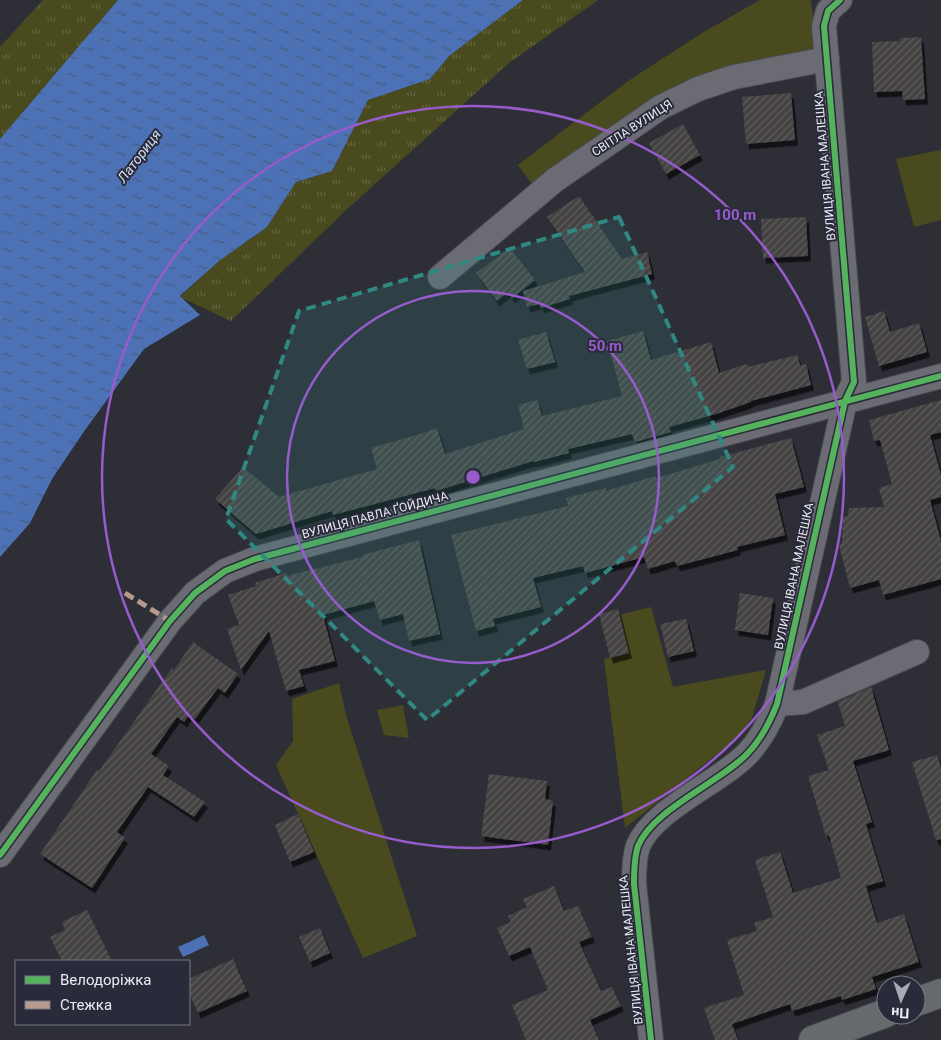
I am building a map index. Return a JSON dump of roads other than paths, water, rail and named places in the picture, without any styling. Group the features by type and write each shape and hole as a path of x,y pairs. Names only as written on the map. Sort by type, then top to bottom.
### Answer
{"street":[{"path":"827,59 824,26 828,11 840,0"},
{"name":"СВІТЛА ВУЛИЦЯ","path":"440,277 555,180 661,107 698,89 734,77 827,59"},
{"name":"ВУЛИЦЯ ІВАНА МАЛЕШКА","path":"651,1040 634,884 634,864 638,846 649,830 668,811 715,779 748,753 768,727 777,704 844,401 854,382 827,59"},
{"name":"ВУЛИЦЯ ПАВЛА ҐОЙДИЧА","path":"0,855 170,621 195,593 226,571 255,559 941,376"},
{"path":"777,704 803,702 917,652"},
{"path":"926,998 941,993"},
{"path":"813,1040 876,1017"}],"water":[{"name":"Латориця","path":"118,0 523,0 449,56 430,79 368,100 332,171 296,182 267,227 219,261 180,296 200,315 144,349 52,479 30,523 0,557 0,139"},
{"path":"204,935 209,945 183,957 178,947"}]}
